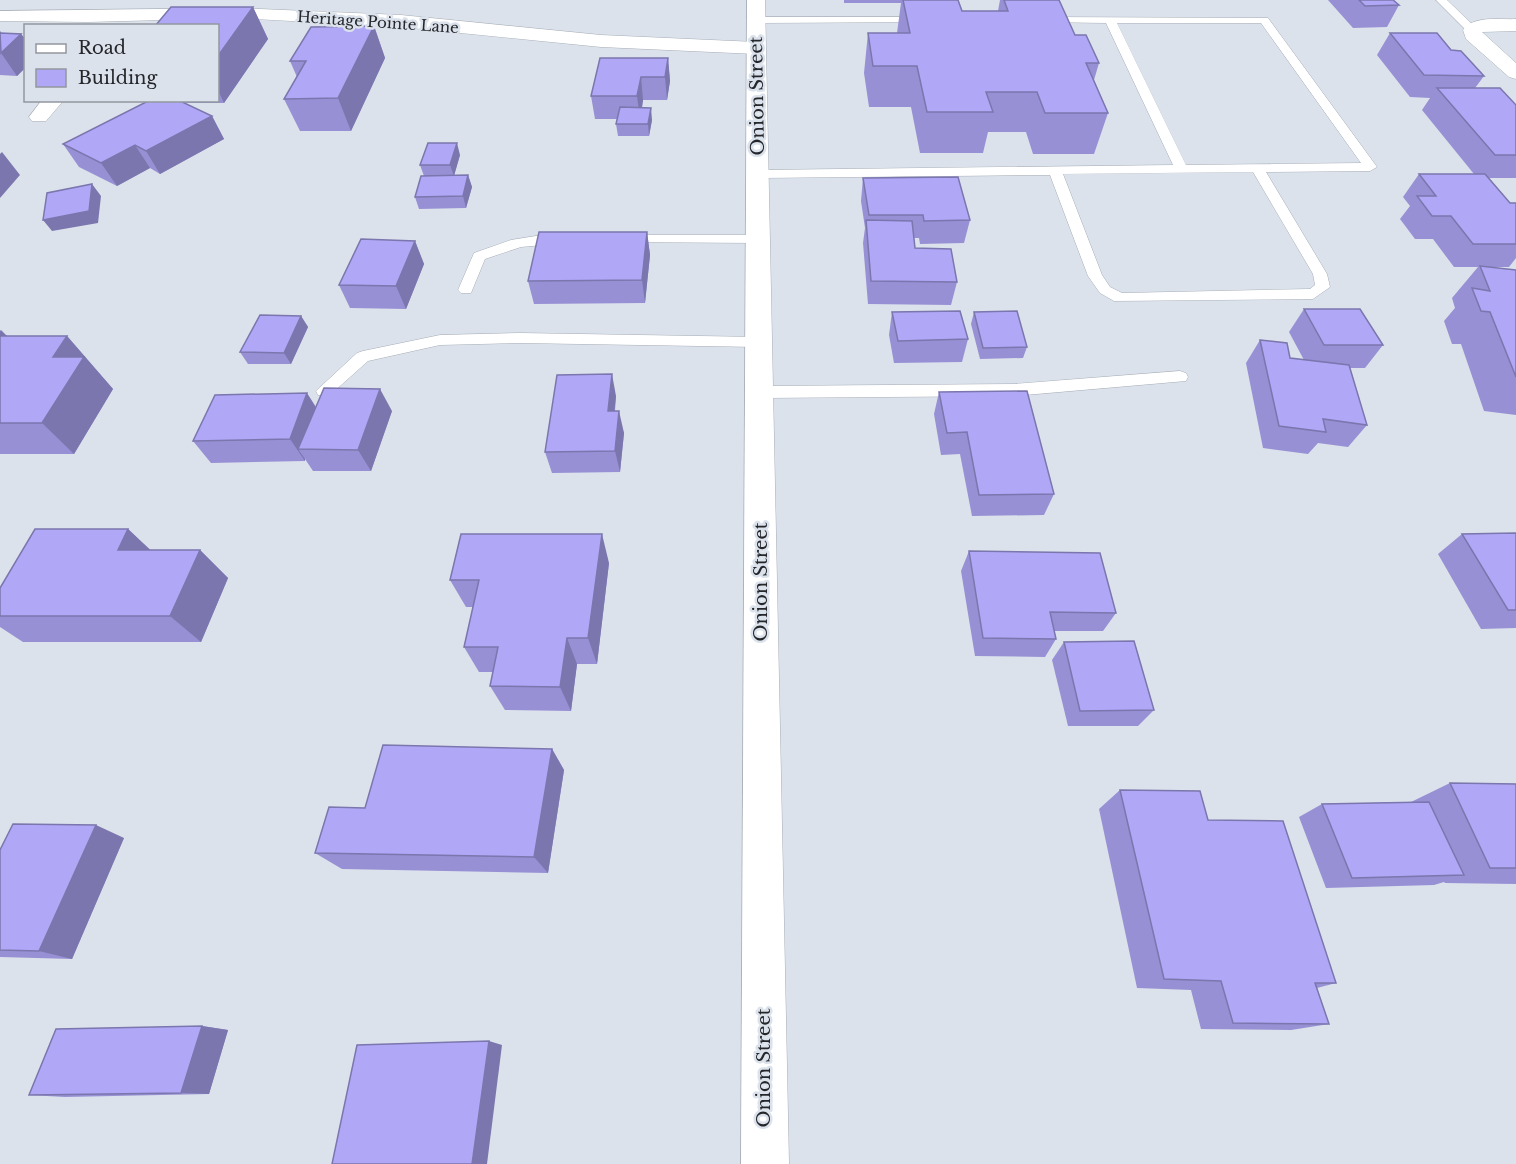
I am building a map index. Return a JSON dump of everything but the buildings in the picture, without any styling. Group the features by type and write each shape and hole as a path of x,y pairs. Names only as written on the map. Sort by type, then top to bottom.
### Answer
{"street":[{"name":"Heritage Pointe Lane","path":"0,16 122,21 237,13 401,21 601,41 756,23"},
{"name":"Onion Street","path":"756,23 765,1164"},
{"path":"1516,25 1480,26 1472,30 1473,36 1516,73"},
{"path":"39,117 52,102"}],"lane":[{"path":"1442,0 1472,30"},
{"path":"756,23 934,20"},
{"path":"758,174 1370,167 1264,20 1028,20"},
{"path":"1110,20 1182,170"},
{"path":"1055,171 1095,276 1105,290 1119,298 1313,294 1323,287 1320,274 1258,169"},
{"path":"466,290 480,256 506,244 539,239 585,239"},
{"path":"608,239 756,239"},
{"path":"324,391 363,357 440,340 520,338 759,342"},
{"path":"759,392 1014,390 1180,377"}]}
